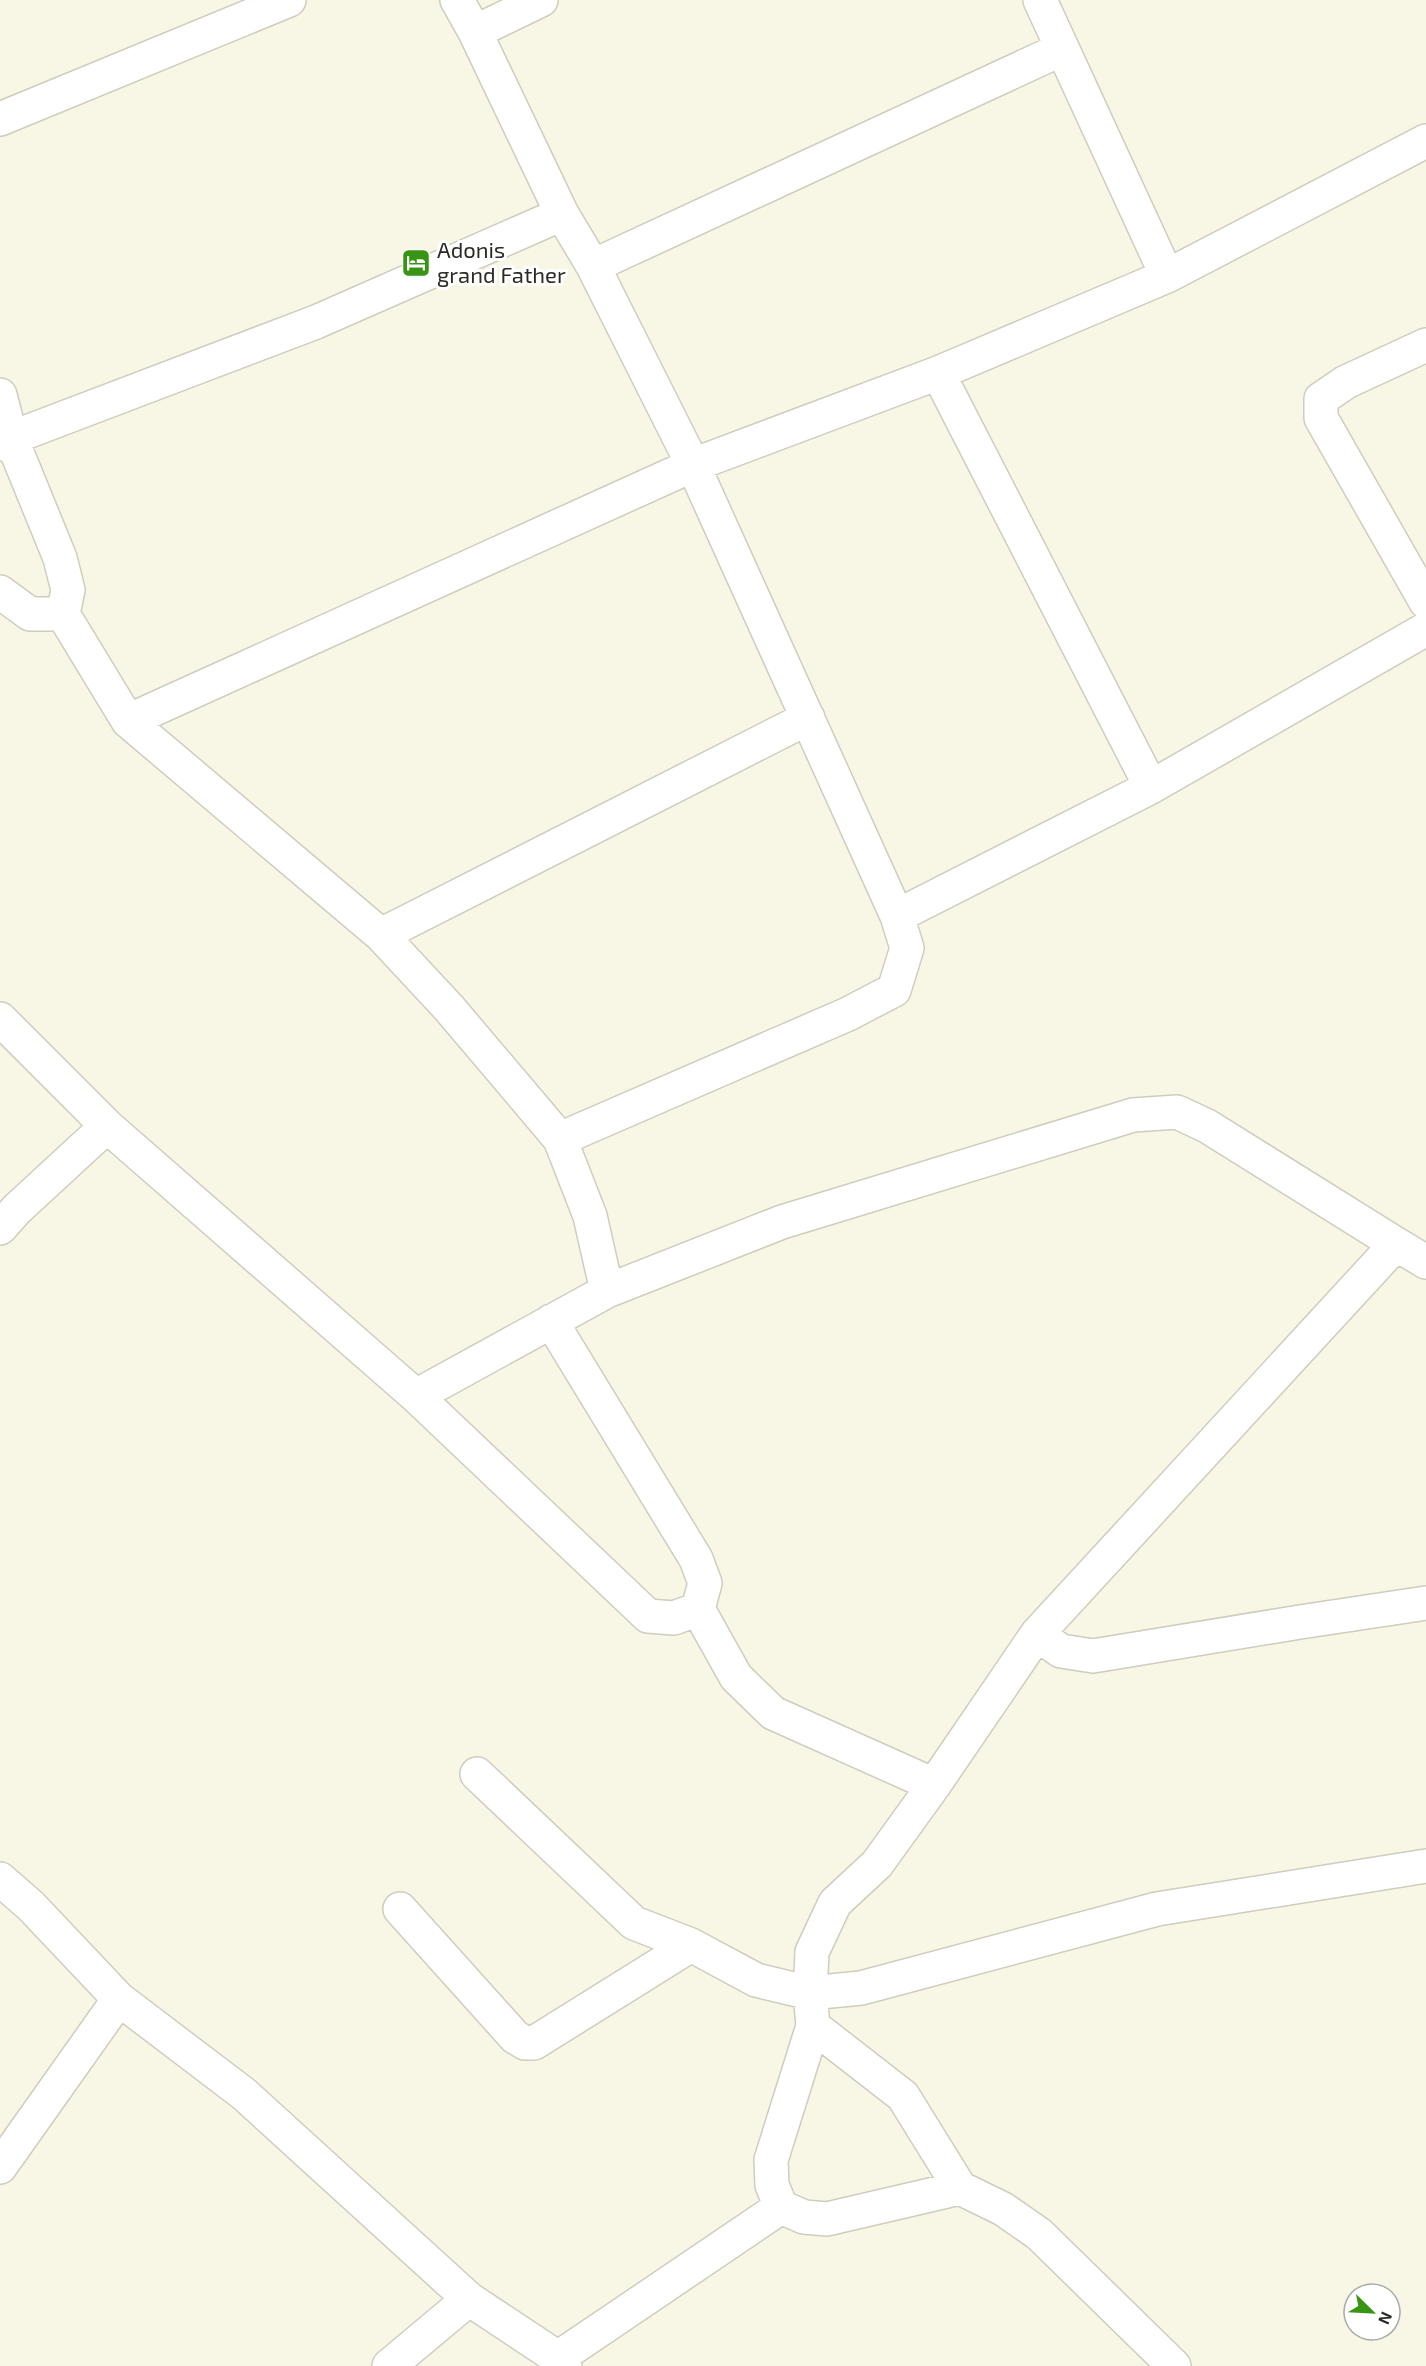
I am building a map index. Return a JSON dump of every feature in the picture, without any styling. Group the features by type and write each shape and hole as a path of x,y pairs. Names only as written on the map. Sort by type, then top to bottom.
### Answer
{"street":[{"path":"0,118 289,0"},
{"path":"457,0 475,32 562,214 593,266 693,465 897,916 907,948 894,990 848,1014 560,1139"},
{"path":"475,32 541,0"},
{"path":"1040,0 1167,276"},
{"path":"593,266 1062,49"},
{"path":"128,721 693,465 938,373 1167,276 1426,141"},
{"path":"5,441 316,322 562,214"},
{"path":"1426,345 1346,382 1321,399 1321,418 1426,602"},
{"path":"938,373 1151,787"},
{"path":"0,395 5,441 60,558 68,590 63,614 128,721 381,935 449,1008 560,1139 590,1216 607,1291"},
{"path":"0,592 30,614 63,614"},
{"path":"897,916 1151,787 1426,629"},
{"path":"381,935 808,718"},
{"path":"0,1019 107,1126 416,1396 648,1616 674,1618 698,1609"},
{"path":"416,1396 607,1291 782,1222 1133,1115 1177,1112 1207,1126 1426,1262"},
{"path":"0,1228 17,1209 107,1126"},
{"path":"960,2188 827,2219 804,2217 781,2207 772,2185 771,2160 813,2026 810,1993 812,1952 836,1903 877,1864 1037,1634 1396,1244"},
{"path":"551,1321 696,1559 705,1583 698,1609 736,1677 773,1713 934,1785"},
{"path":"1037,1634 1061,1651 1093,1656 1426,1603"},
{"path":"477,1774 634,1923 691,1945 756,1980 810,1993 861,1988 1157,1909 1426,1866"},
{"path":"0,1879 31,1906 119,2000 244,2094 469,2299 562,2362 781,2207"},
{"path":"400,1908 514,2037 525,2043 534,2043 691,1945"},
{"path":"0,2167 119,2000"},
{"path":"813,2026 903,2096 960,2188 1003,2209 1039,2234 1174,2366"},
{"path":"389,2366 469,2299"}],"place":[{"name":"Adonis grand Father","path":"416,263"}]}
